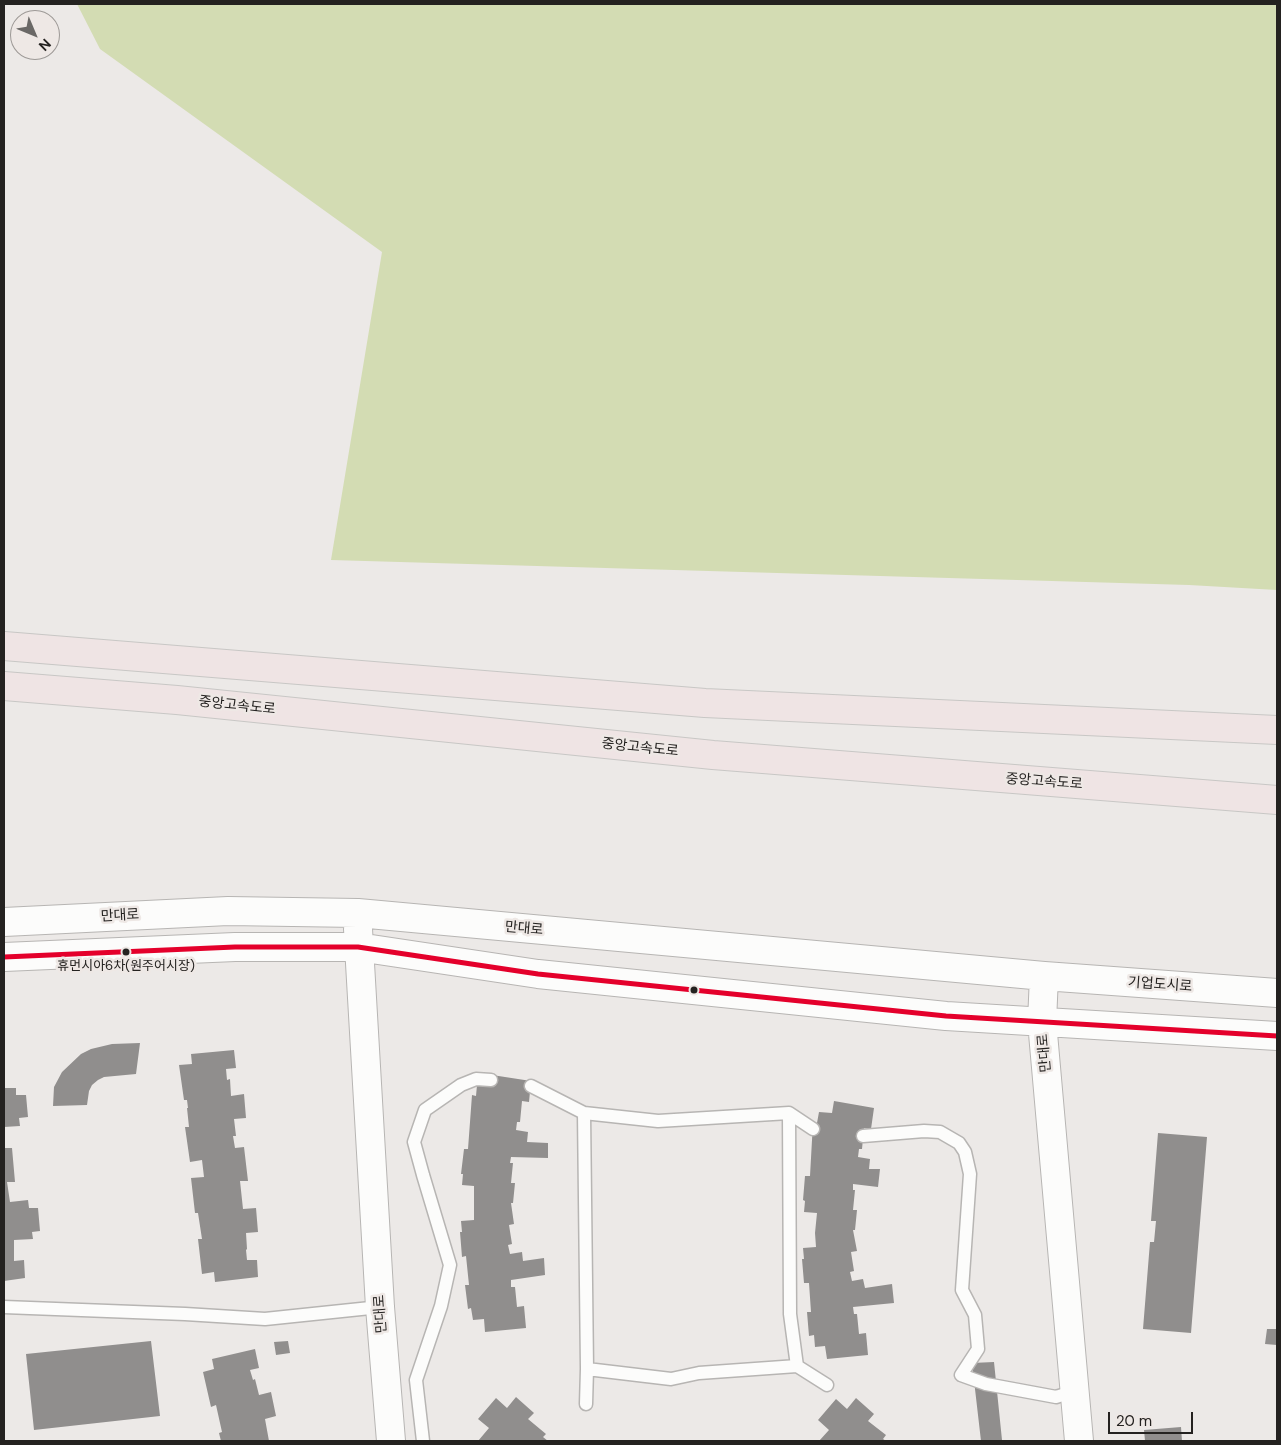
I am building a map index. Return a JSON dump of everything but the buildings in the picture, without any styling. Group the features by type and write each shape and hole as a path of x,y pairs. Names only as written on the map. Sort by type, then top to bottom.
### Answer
{"highway":[{"path":"4,646 705,703 1277,730"},
{"name":"중앙고속도로","path":"4,686 177,700 713,756 1277,800"}],"street":[{"name":"만대로","path":"4,922 228,911 358,913 1044,976"},
{"path":"358,913 358,947"},
{"name":"만대로","path":"4,957 235,947 358,947 538,974 946,1016 1042,1022 1079,1441"},
{"name":"만대로","path":"358,947 380,1306 391,1441"},
{"path":"1044,976 1042,1022 1277,1036"},
{"name":"기업도시로","path":"1044,976 1277,993"}],"lane":[{"path":"423,1441 416,1380 441,1306 450,1265 422,1175 414,1142 425,1110 461,1085 476,1079 491,1080"},
{"path":"531,1086 584,1113 658,1121 789,1113 813,1129"},
{"path":"584,1113 586,1404"},
{"path":"789,1113 790,1314 797,1366"},
{"path":"863,1136 924,1131 940,1132 959,1143 965,1152 970,1174 962,1290 976,1315 978,1349 961,1375 986,1384 1056,1397 1075,1392"},
{"path":"4,1307 265,1319 380,1306"},
{"path":"587,1369 671,1379 699,1372 797,1366 827,1385"}],"green space":[{"path":"77,4 1277,4 1277,590 1189,585 331,560 382,252 100,49"}],"transit line":[{"path":"4,957 235,947 358,947 538,974 946,1016 1277,1036"}],"place":[{"name":"휴먼시아6차(원주어시장)","path":"126,952"}]}
